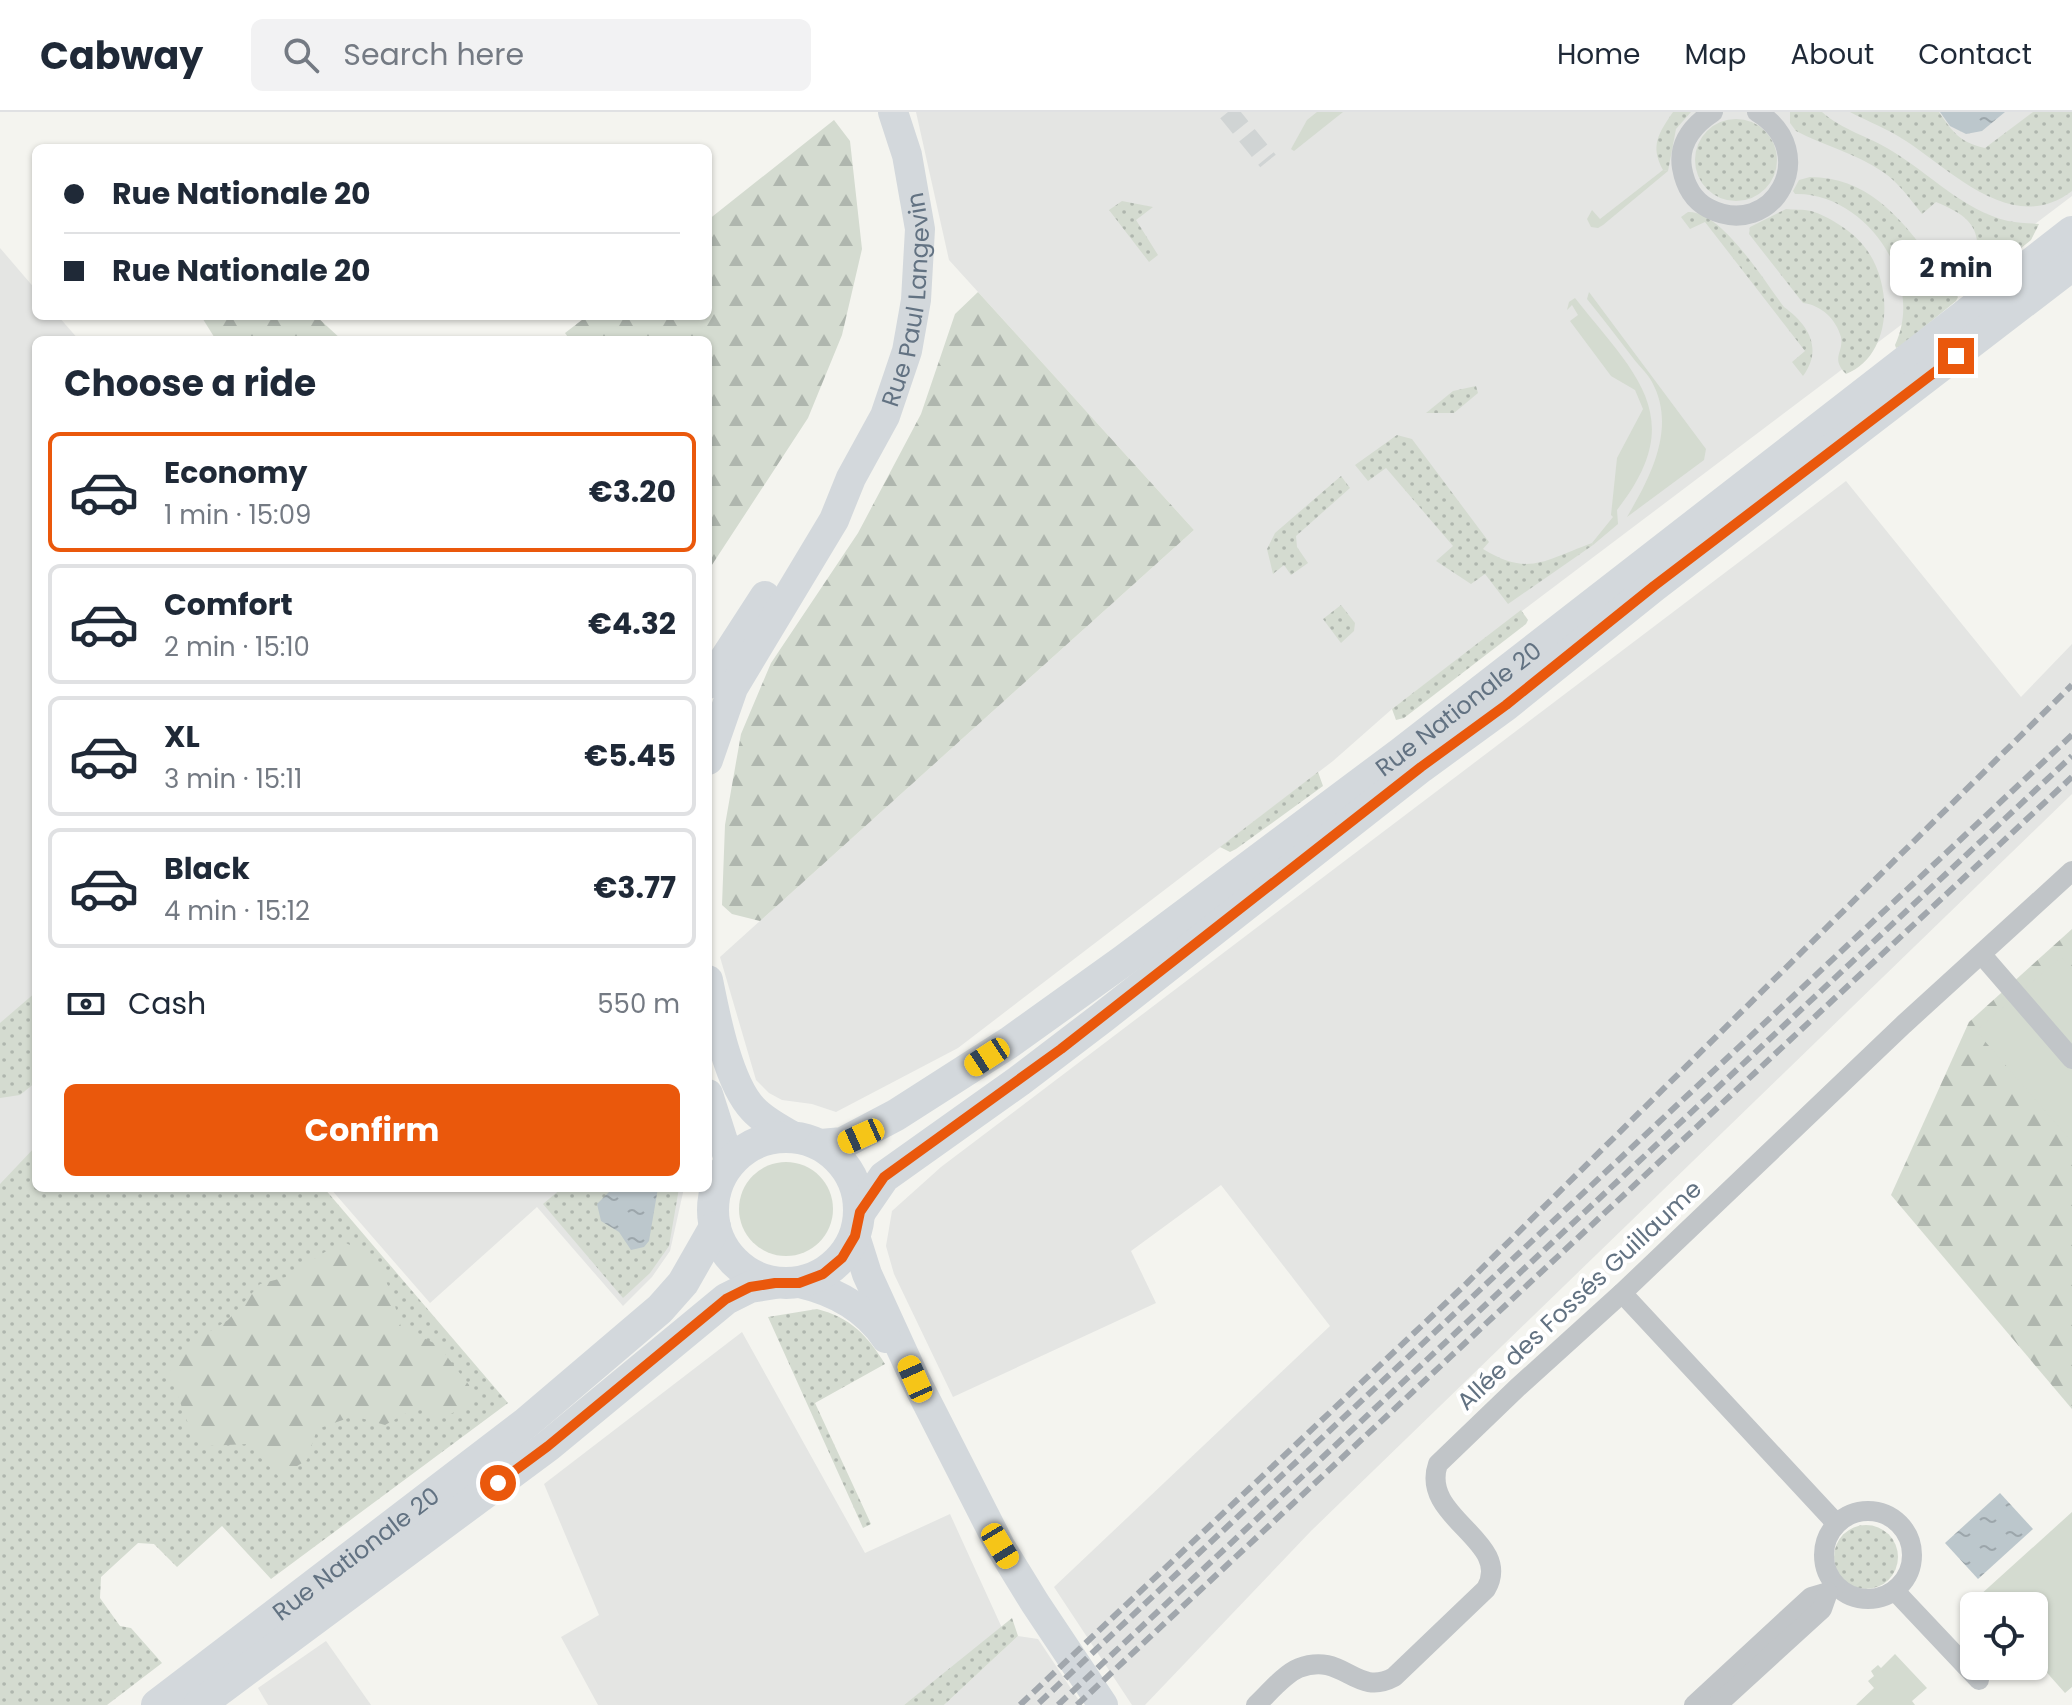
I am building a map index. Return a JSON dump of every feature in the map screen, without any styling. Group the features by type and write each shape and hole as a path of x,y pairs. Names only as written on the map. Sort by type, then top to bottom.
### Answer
{"main road":[{"name":"Rue Paul Langevin","path":"712,748 733,688 834,520 851,478 885,416 907,351 916,300 920,229 907,155 893,112"},
{"name":"Rue Nationale 20","path":"808,1141 843,1143 896,1115 1010,1042 1123,961 1401,753 2072,232"},
{"name":"Rue Nationale 20","path":"858,1224 884,1177 1019,1081 2072,265"},
{"name":"Rue Paul Langevin","path":"712,678 810,532 851,478"},
{"path":"714,1032 754,1111 837,1157 850,1173 858,1191 858,1224 867,1274 915,1379 1000,1546 1103,1705"},
{"path":"712,1107 730,1163"},
{"path":"808,1141 770,1138 748,1147 730,1163 715,1193 715,1227 723,1247 737,1264 754,1276 840,1296 858,1308 880,1329 915,1379"},
{"path":"787,1283 823,1274 833,1266 842,1258 858,1224"},
{"name":"Rue Nationale 20","path":"157,1705 537,1414 660,1309 683,1283 715,1227"},
{"name":"Rue Nationale 20","path":"199,1705 548,1446 726,1299 750,1287 787,1283"}],"street":[{"path":"1713,112 1700,120 1683,146 1681,162 1684,179 1692,195 1703,205 1717,213 1735,216 1752,213 1768,204 1786,181 1789,166 1783,136 1757,112"},
{"name":"Allée des Fossés Guillaume","path":"1256,1705 1296,1669 1323,1663 1332,1664 1362,1681 1385,1681 1394,1677 1486,1589 1490,1581 1490,1561 1438,1496 1435,1474 1438,1464 1903,1025 2072,871"},
{"path":"1982,955 2072,1059"},
{"path":"1622,1293 1836,1523"},
{"path":"1694,1705 1811,1597 1831,1589 1864,1600 1895,1591 1910,1569 1910,1542 1904,1529 1881,1512 1867,1510 1853,1513 1836,1523 1824,1545 1823,1560 1831,1589 1822,1609 1717,1705"},
{"path":"1895,1591 1960,1660"}],"shaded area":[{"path":"916,112 2072,112 2072,196 1392,709 1333,761 958,1048 836,1112 812,1104 782,1100 756,1080 720,957 1194,530 949,260"},
{"path":"0,248 32,285 32,320 62,320 76,336 32,336 32,1161 0,1195"},
{"path":"1846,481 2021,697 2072,644 2072,794 1311,1531 1145,1705 1132,1705 1054,1587 1330,1326 1221,1185 1131,1251 1156,1303 953,1397 894,1274 886,1246 892,1211 941,1167"},
{"path":"333,1192 683,1192 670,1251 652,1277 623,1306 537,1207 430,1303"},
{"path":"742,1332 865,1553 950,1514 1002,1628 904,1705 598,1705 561,1637 599,1615 544,1484"},
{"path":"1018,1636 1038,1639 1082,1705 944,1705"},
{"path":"326,1641 371,1705 268,1705 258,1688"}],"green space":[{"path":"1317,112 1343,112 1294,151 1291,149 1307,120"},
{"path":"1673,112 1691,112 1676,129 1668,171 1663,170 1659,162 1656,147"},
{"path":"1790,112 1822,112 1838,124 1892,151 1976,209 2008,221 2039,224 2031,240 1977,284 1977,243 1971,224 1952,209 1936,202 1922,214 1883,172 1796,131 1790,123"},
{"path":"1850,112 1939,112 1958,136 1985,148 2033,112 2072,112 2072,191 2050,203 2028,207 2006,203 1964,182 1899,137"},
{"path":"1736,119 1752,122 1765,131 1774,144 1777,160 1774,176 1765,189 1752,198 1736,201 1720,198 1707,189 1698,176 1695,160 1698,144 1707,131 1720,122"},
{"path":"834,120 850,141 862,249 842,335 808,418 712,565 712,336 567,336 565,333 582,320 712,320 712,217"},
{"path":"1663,170 1668,171 1603,225 1591,227 1587,219 1592,210 1600,219"},
{"path":"1810,177 1836,180 1858,188 1879,201 1913,236 1958,297 1901,346 1896,348 1895,345 1902,320 1902,294 1895,268 1883,244 1866,224 1845,208 1821,197 1795,194 1793,191 1799,180"},
{"path":"1122,201 1153,207 1136,220 1158,255 1149,262 1109,210"},
{"path":"1786,209 1811,211 1846,229 1863,245 1880,277 1884,296 1881,334 1874,350 1862,364 1846,374 1839,364 1841,337 1835,324 1822,310 1803,303 1749,234 1750,227"},
{"path":"1688,212 1701,214 1728,235 1784,307 1806,330 1812,356 1803,376 1792,362 1805,351 1705,222 1690,229 1681,217"},
{"path":"978,292 1194,530 760,921 732,914 722,905 725,825 741,734 771,663 858,533 921,414 955,314"},
{"path":"1589,292 1706,449 1704,460 1627,517 1658,452 1662,417 1659,399 1648,376 1587,299"},
{"path":"1575,298 1634,374 1646,398 1652,422 1650,448 1639,477 1617,510 1618,524 1593,545 1613,517 1617,458 1643,409 1635,390 1611,376 1570,321 1578,315 1572,305 1567,310 1569,302"},
{"path":"204,320 320,320 338,336 214,336"},
{"path":"1476,386 1478,393 1454,413 1426,413 1453,391"},
{"path":"1397,435 1412,439 1489,542 1483,549 1525,564 1549,560 1593,545 1508,604 1485,574 1471,584 1436,561 1453,546 1386,468 1368,481 1355,465"},
{"path":"1341,476 1350,488 1296,536 1297,547 1308,563 1291,575 1284,565 1273,574 1267,549 1275,533"},
{"path":"1341,605 1355,623 1354,631 1341,643 1323,619"},
{"path":"1521,610 1528,620 1526,624 1404,718 1396,720 1392,709"},
{"path":"1318,772 1323,786 1236,849 1230,852 1220,847"},
{"path":"2072,929 2072,1409 1891,1195 1969,1022"},
{"path":"2061,957 2072,970 2072,1142 1976,1031"},
{"path":"32,995 32,1085 20,1095 0,1098 0,1023"},
{"path":"32,1150 32,1192 327,1192 508,1403 271,1579 222,1526 177,1567 154,1544 138,1543 101,1577 100,1598 120,1626 131,1628 162,1663 107,1705 0,1705 0,1184"},
{"path":"786,1162 804,1166 819,1176 829,1191 833,1209 829,1227 819,1242 804,1252 786,1256 768,1252 753,1242 743,1227 739,1209 743,1191 753,1176 768,1166"},
{"path":"557,1192 678,1192 669,1246 650,1273 623,1298 543,1204"},
{"path":"342,1241 368,1257 376,1266 388,1287 401,1327 438,1345 469,1385 471,1397 463,1408 440,1419 417,1407 385,1425 354,1416 317,1429 307,1460 279,1477 248,1444 206,1446 187,1421 169,1372 188,1345 228,1320 260,1284 286,1277"},
{"path":"817,1309 839,1317 857,1329 885,1364 815,1403 871,1524 863,1528 768,1317"},
{"path":"2072,1512 2072,1687 2065,1693 2048,1674 2048,1592 1983,1592"},
{"path":"1866,1525 1884,1531 1892,1539 1898,1557 1892,1575 1884,1583 1866,1589 1848,1583 1840,1575 1834,1557 1840,1539 1848,1531"},
{"path":"1012,1618 1018,1636 944,1705 904,1705"},
{"path":"1895,1654 1927,1688 1912,1701 1915,1705 1856,1705 1874,1688 1868,1681 1874,1676 1871,1671 1878,1665 1881,1668"}],"water":[{"path":"1940,112 2005,112 1982,131 1966,134 1950,126"},
{"path":"609,1192 657,1192 649,1241 644,1247 631,1250 619,1232 601,1221 597,1204"},
{"path":"2000,1493 2033,1529 1978,1579 1945,1543"}],"tunnel":[{"path":"1228,112 1268,161"}],"railway":[{"path":"1020,1705 1467,1283 2072,685"},
{"path":"1039,1703 2072,735"},
{"path":"1058,1705 2072,756"},
{"path":"1077,1705 2072,777"}],"route":[{"path":"498,1483 548,1446 726,1299 750,1287 799,1283 823,1274 842,1258 855,1236 860,1212 884,1177 1061,1049 1421,767 1506,705 1654,586 1956,356"}]}
